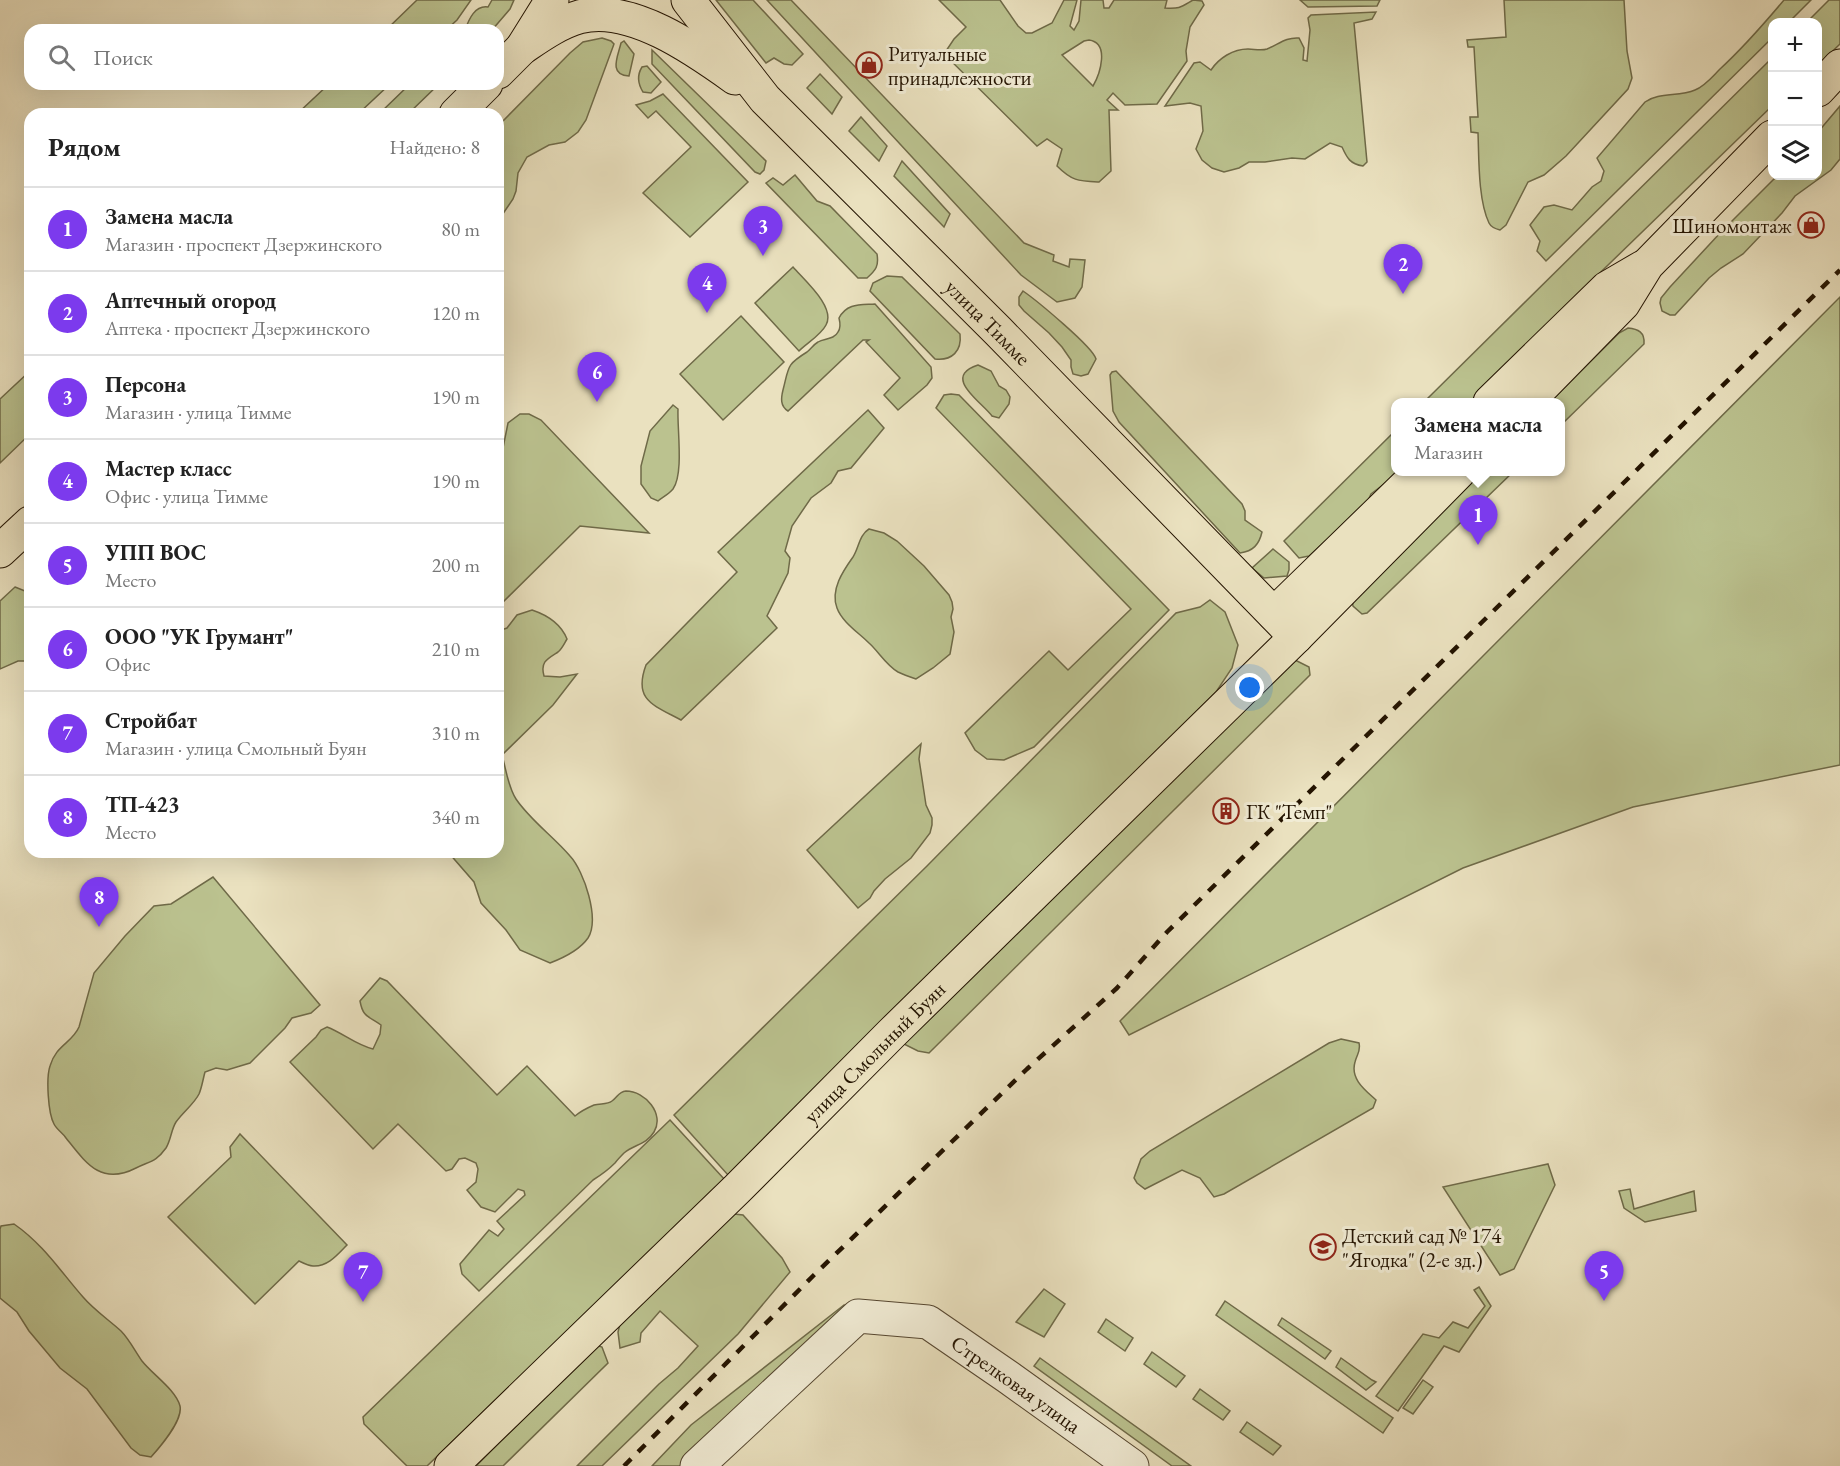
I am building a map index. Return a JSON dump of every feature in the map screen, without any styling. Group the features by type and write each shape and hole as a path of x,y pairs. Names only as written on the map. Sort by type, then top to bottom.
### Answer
{"main road":[{"path":"522,48 552,0"},
{"name":"улица Тимме","path":"688,0 765,99 998,331 1296,638"},
{"path":"504,66 522,48 558,25 580,16 617,16 682,41 765,99"},
{"path":"1822,86 1840,66"},
{"path":"462,108 480,90"},
{"path":"1531,398 1623,304 1647,265 1768,142"},
{"path":"1494,398 1607,288 1647,265"},
{"path":"1274,614 1415,476"},
{"name":"улица Смольный Буян","path":"451,1466 737,1189 886,1039 1296,638 1454,476"},
{"path":"0,551 24,529"}],"street":[{"name":"Стрелковая улица","path":"697,1466 858,1316 928,1322 1132,1466"}],"green space":[{"path":"417,0 471,0 453,24 392,24"},
{"path":"492,0 514,0 510,9 497,24 467,24 476,10 488,7"},
{"path":"716,0 753,0 803,54 792,65 784,64 774,58 766,63"},
{"path":"767,0 791,0 1024,243 1054,255 1053,261 1069,267 1070,259 1085,260 1082,287 1075,298 1057,302 1021,275"},
{"path":"939,0 1000,0 1018,26 1026,33 1032,33 1052,23 1064,0 1077,0 1070,26 1074,30 1079,21 1081,0 1103,0 1104,8 1109,8 1114,0 1167,0 1165,8 1180,7 1193,0 1202,1 1204,5 1190,27 1186,51 1187,61 1157,104 1125,105 1113,93 1107,100 1118,110 1109,110 1111,171 1099,182 1076,179 1062,171 1057,166 1062,149 1047,139 1037,146 944,54 966,27","holes":["1084,41 1095,42 1099,47 1102,60 1093,86 1062,55"]},
{"path":"1300,0 1380,0 1377,6 1308,7"},
{"path":"1504,0 1624,0 1627,51 1632,78 1628,89 1566,156 1544,175 1528,182 1506,225 1500,230 1490,224 1483,203 1478,133 1471,132 1470,117 1478,117 1474,47 1468,47 1467,40 1506,37"},
{"path":"1784,0 1811,0 1793,18 1768,18"},
{"path":"1829,0 1840,0 1840,44 1822,61 1822,18 1811,18"},
{"path":"1376,12 1372,19 1354,23 1367,162 1363,166 1350,160 1342,147 1330,143 1305,159 1249,162 1239,168 1224,172 1212,168 1202,160 1196,149 1203,131 1201,106 1190,103 1165,106 1194,63 1200,62 1211,70 1222,58 1232,52 1242,49 1265,50 1294,38 1299,38 1304,48 1303,60 1307,61 1310,30 1308,18 1311,15"},
{"path":"1768,18 1768,42 1546,261 1537,251 1540,241 1530,225 1544,207 1554,205 1572,210 1592,187 1601,181 1604,171 1597,158 1645,102 1656,97 1689,92 1702,86"},
{"path":"602,38 614,44 586,120 578,132 565,142 549,145 527,157 518,173 513,199 504,212 504,120 583,42"},
{"path":"624,41 634,54 629,76 623,75 616,69 621,43"},
{"path":"652,50 766,161 764,170 760,174 755,172 652,64"},
{"path":"1768,62 1768,110 1474,398 1428,398"},
{"path":"647,66 661,82 651,93 643,92 639,83 640,70"},
{"path":"820,74 842,97 832,114 807,88"},
{"path":"323,90 384,90 364,108 303,108"},
{"path":"404,90 433,90 414,108 385,108"},
{"path":"663,94 748,182 690,237 643,193 691,147 656,111 648,118 636,105"},
{"path":"1840,106 1840,159 1822,176 1822,127"},
{"path":"861,117 887,146 879,161 849,131"},
{"path":"902,161 950,214 944,227 894,176"},
{"path":"795,175 817,201 830,206 877,254 876,268 867,278 858,278 766,183 773,178 783,185"},
{"path":"1773,180 1817,180 1795,196 1743,254 1709,278 1675,315 1662,311 1661,298 1721,232"},
{"path":"793,267 823,302 828,318 821,332 799,351 755,303"},
{"path":"887,276 902,277 960,334 955,354 935,359 870,291 873,283"},
{"path":"1023,291 1063,324 1093,353 1096,359 1088,374 1081,376 1073,374 1071,360 1062,347 1019,305 1019,297"},
{"path":"1840,297 1840,765 1633,807 1463,868 1129,1035 1120,1021"},
{"path":"875,304 931,367 932,378 927,385 898,410 884,395 900,378 866,342 869,340 863,340 788,411 785,409 782,396 788,371 795,360 818,342 836,335 840,327 839,318 850,307"},
{"path":"741,316 784,362 723,420 680,374"},
{"path":"1628,328 1635,329 1643,337 1644,344 1565,421 1565,398 1554,398 1619,333"},
{"path":"978,365 991,371 999,386 1006,390 1010,397 1009,404 999,418 992,416 973,397 964,383 963,376 968,370"},
{"path":"1116,371 1242,504 1245,520 1262,532 1252,549 1240,553 1119,422 1113,411 1110,375"},
{"path":"24,377 24,440 0,463 0,399"},
{"path":"944,395 959,395 1169,610 1034,747 1004,760 987,759 975,750 965,733 1049,651 1068,670 1131,609 936,408"},
{"path":"673,405 678,409 678,473 673,489 658,501 651,498 641,484 641,466 650,431"},
{"path":"868,410 884,428 851,468 838,471 831,483 811,498 792,526 785,551 790,558 788,573 767,616 777,628 681,720 654,705 644,694 642,686 646,665 737,572 718,552"},
{"path":"520,414 529,414 541,420 649,533 580,526 504,601 504,443 508,423"},
{"path":"1391,435 1391,476 1395,476 1371,494 1367,503 1309,556 1299,558 1284,541"},
{"path":"1476,476 1509,476 1367,613 1362,614 1353,606 1352,599"},
{"path":"869,529 884,533 897,541 924,566 949,595 952,602 951,617 954,632 950,654 916,679 890,666 847,623 837,608 836,588 863,535"},
{"path":"1273,549 1289,562 1287,576 1264,578 1252,568"},
{"path":"15,587 24,591 24,661 18,661 0,669 0,601"},
{"path":"1210,600 1225,612 1238,645 1232,668 1216,692 728,1175 674,1115 927,866 1176,613 1200,607"},
{"path":"532,610 543,615 561,629 567,639 559,651 545,661 544,676 560,677 577,674 553,705 504,753 504,629 517,615"},
{"path":"1295,660 1309,667 1310,675 929,1053 918,1051 904,1044"},
{"path":"921,744 919,759 926,805 932,818 930,833 911,858 885,879 870,898 858,908 807,850"},
{"path":"504,763 516,799 563,849 580,872 589,895 591,908 591,930 588,938 570,954 550,963 520,950 506,930 481,903 474,882 453,858 504,858"},
{"path":"213,877 320,1005 311,1013 292,1018 250,1063 227,1070 216,1068 205,1072 199,1094 176,1122 166,1148 156,1159 124,1173 104,1173 95,1169 80,1156 54,1124 48,1095 50,1066 56,1053 79,1027 94,973 125,936 154,906 171,904"},
{"path":"380,978 387,981 497,1095 527,1066 575,1116 594,1105 610,1102 626,1091 646,1099 655,1111 657,1125 651,1136 624,1153 593,1180 479,1291 462,1274 460,1264 489,1230 498,1236 504,1229 497,1221 525,1195 524,1191 518,1189 495,1212 481,1207 467,1190 476,1182 478,1169 476,1163 465,1158 459,1159 452,1169 446,1171 398,1124 373,1149 290,1062 321,1030 327,1027 373,1049 380,1034 381,1025 365,1014 360,1001"},
{"path":"1341,1039 1359,1043 1355,1074 1360,1084 1376,1100 1373,1108 1224,1194 1214,1197 1200,1178 1182,1170 1145,1189 1137,1183 1134,1178 1141,1159 1150,1151 1329,1043"},
{"path":"670,1120 725,1180 427,1466 407,1466 364,1424 363,1417"},
{"path":"240,1134 347,1245 332,1259 318,1266 299,1261 255,1304 168,1217 231,1157 230,1147"},
{"path":"1548,1164 1555,1185 1514,1269 1500,1275 1443,1187"},
{"path":"1630,1189 1634,1209 1694,1191 1696,1211 1645,1222 1624,1208 1619,1191"},
{"path":"734,1214 743,1215 782,1258 790,1272 738,1334 602,1466 577,1466 698,1346 660,1311 641,1333 640,1342 620,1348 618,1332 621,1320"},
{"path":"14,1224 43,1249 87,1302 121,1331 142,1361 178,1400 180,1412 178,1418 170,1433 151,1457 140,1455 131,1448 87,1389 60,1368 29,1331 17,1312 0,1298 0,1229 1,1226"},
{"path":"1479,1287 1491,1306 1459,1352 1444,1346 1398,1411 1376,1396 1423,1334 1439,1338 1453,1322 1468,1328 1485,1306 1474,1290"},
{"path":"1044,1289 1065,1304 1044,1337 1016,1322"},
{"path":"1225,1301 1393,1418 1383,1433 1216,1315"},
{"path":"844,1305 847,1317 683,1466 652,1466 691,1425"},
{"path":"1282,1318 1331,1351 1325,1359 1278,1325"},
{"path":"1106,1319 1133,1338 1125,1351 1098,1332"},
{"path":"596,1345 602,1347 608,1363 503,1466 476,1466"},
{"path":"1152,1352 1185,1376 1176,1387 1144,1364"},
{"path":"1040,1358 1191,1466 1172,1466 1034,1366"},
{"path":"1341,1358 1376,1382 1366,1390 1336,1367"},
{"path":"1423,1380 1433,1387 1413,1414 1403,1408"},
{"path":"1200,1389 1230,1411 1223,1420 1193,1399"},
{"path":"1247,1422 1281,1446 1273,1455 1240,1432"}],"railway":[{"path":"624,1466 814,1275 1027,1069 1117,988 1167,932 1840,270"}],"place":[{"name":"Ритуальные принадлежности","path":"869,65"},
{"name":"Шиномонтаж","path":"1811,225"},
{"name":"Персона","path":"763,256"},
{"name":"Аптечный огород","path":"1403,294"},
{"name":"Мастер класс","path":"707,313"},
{"name":"ООО \"УК Грумант\"","path":"597,402"},
{"name":"Замена масла","path":"1478,545"},
{"name":"ГК \"Темп\"","path":"1226,811"},
{"name":"ТП-423","path":"99,927"},
{"name":"Детский сад № 174 \"Ягодка\" (2-е зд.)","path":"1323,1247"},
{"name":"УПП ВОС","path":"1604,1301"},
{"name":"Стройбат","path":"363,1302"}]}
